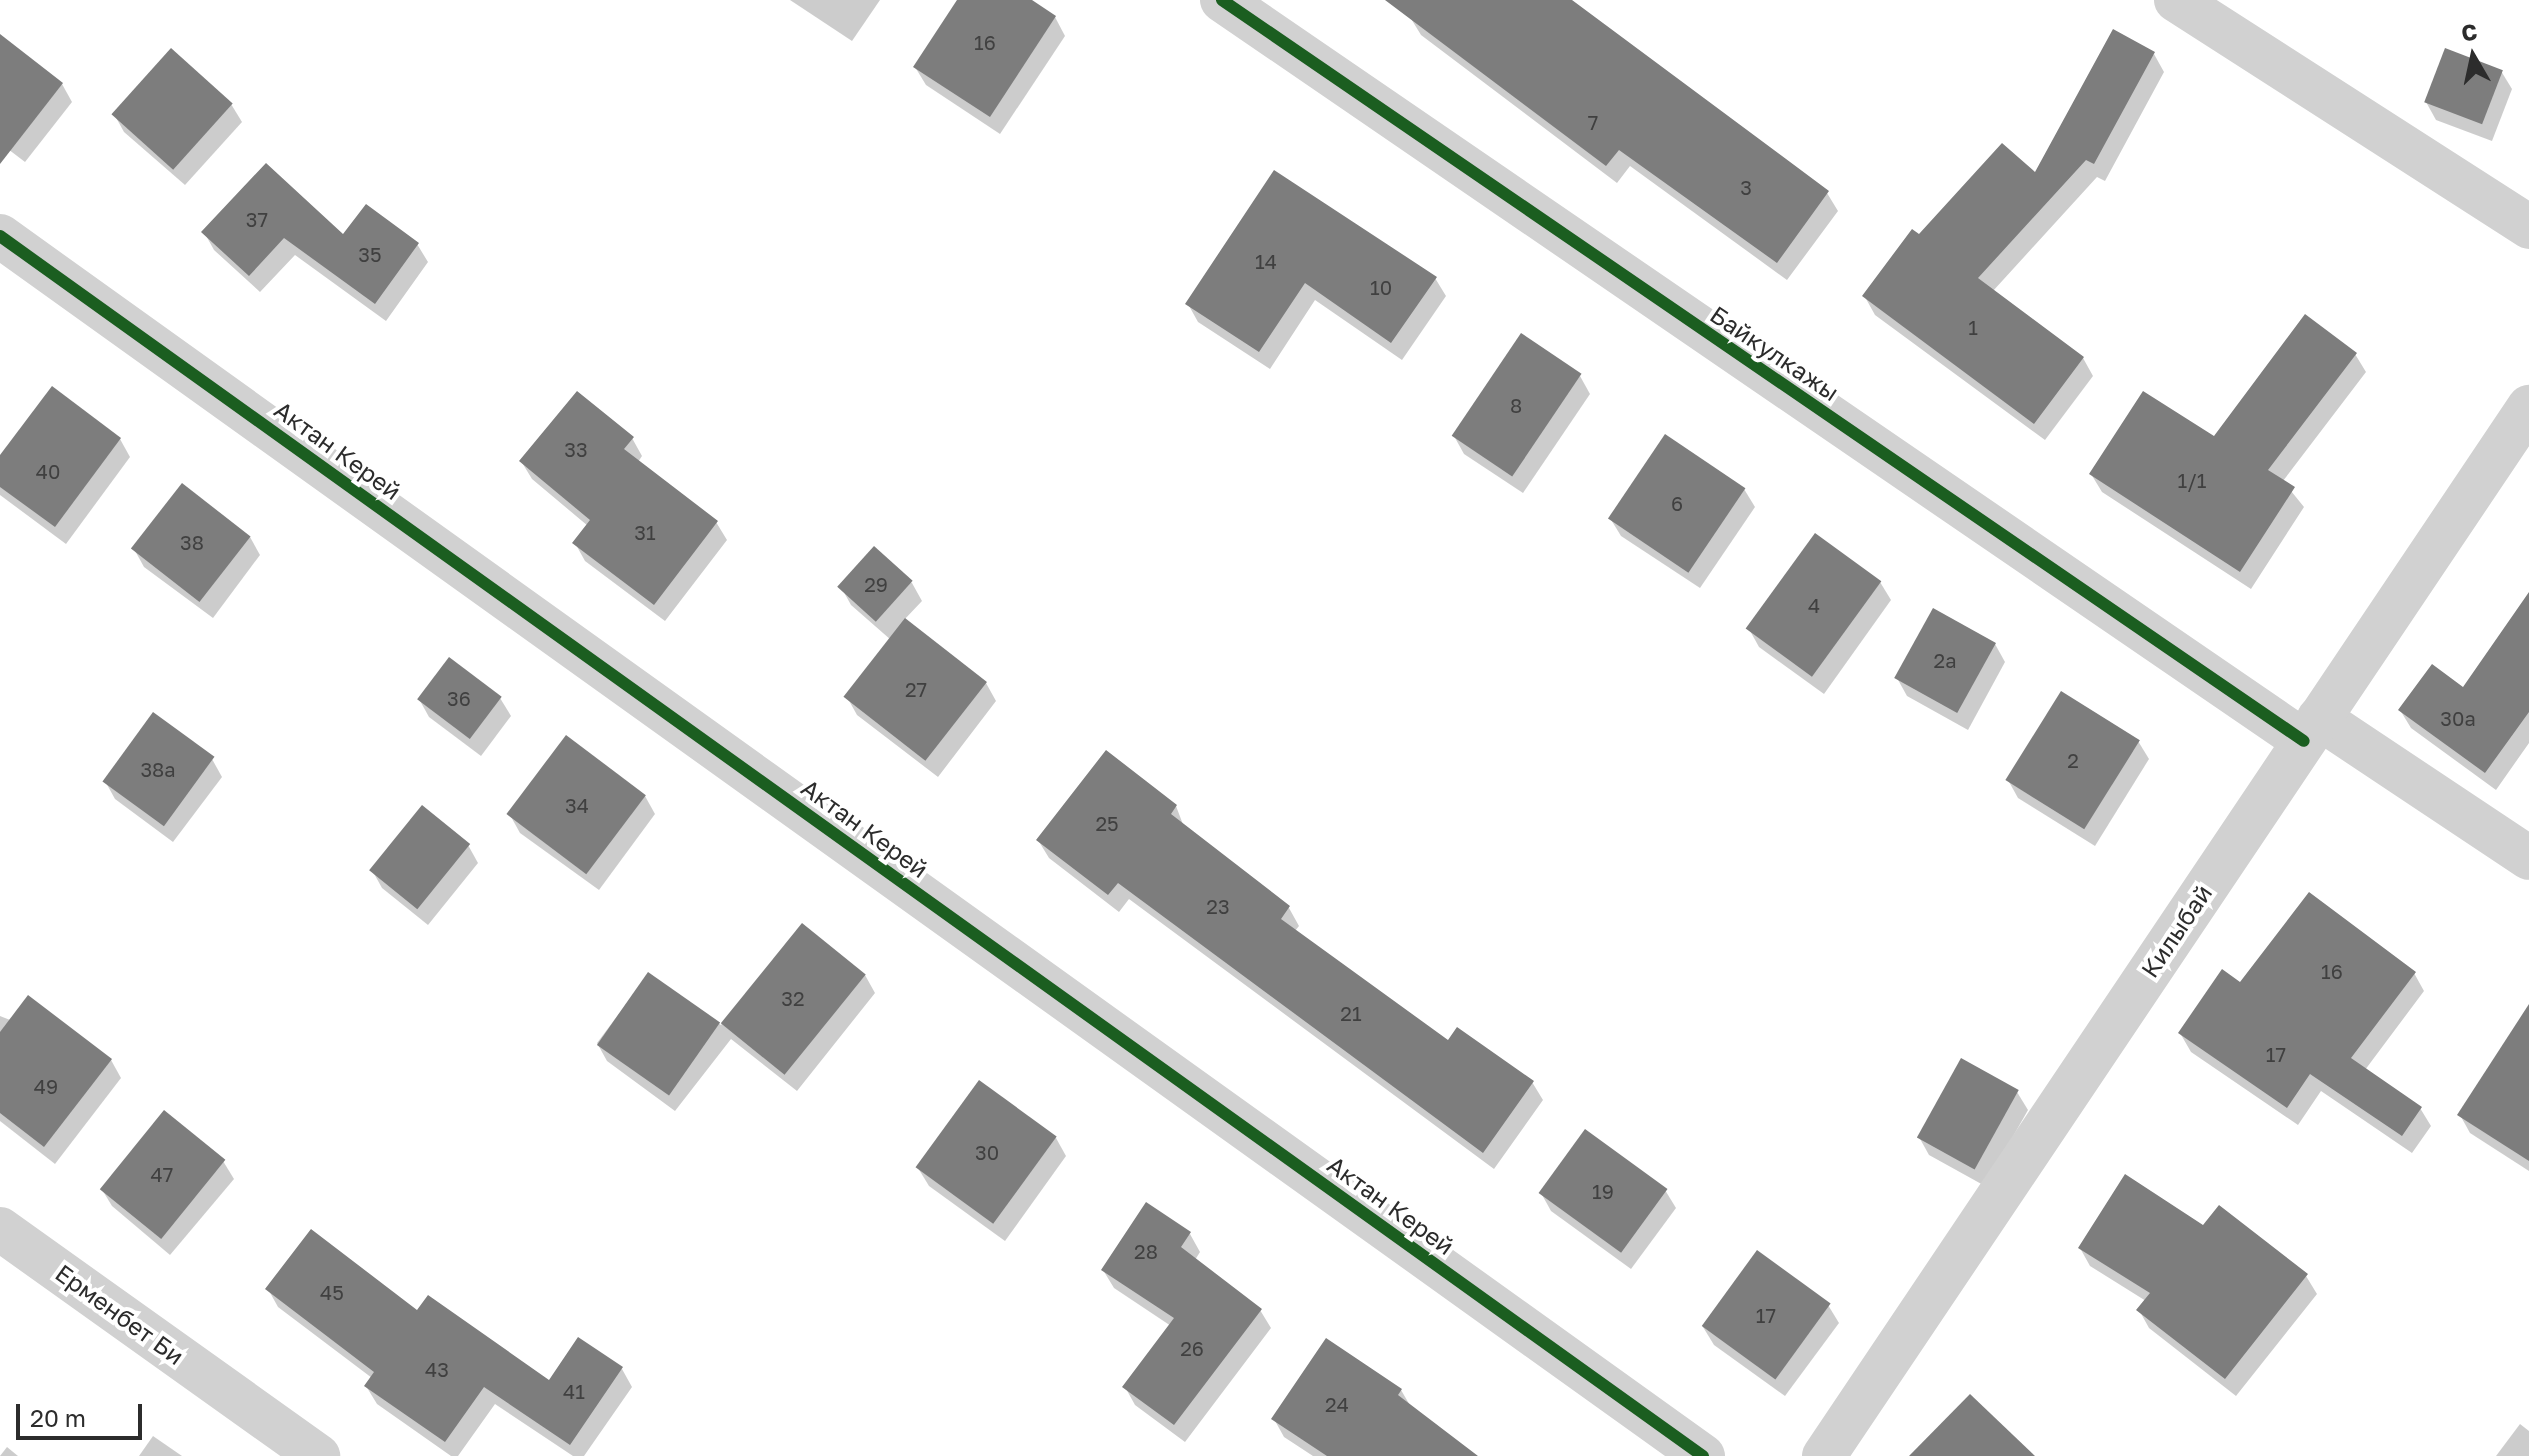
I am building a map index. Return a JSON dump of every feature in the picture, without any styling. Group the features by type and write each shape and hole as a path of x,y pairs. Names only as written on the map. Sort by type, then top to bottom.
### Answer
{"street":[{"name":"Байкулкажы","path":"1222,0 2312,730 2529,858"},
{"path":"2176,0 2529,227"},
{"name":"Актан Керей","path":"0,236 1703,1456"},
{"name":"Килыбай","path":"1824,1456 2529,407"},
{"name":"Ерменбет Би","path":"0,1229 318,1456"}],"building":[{"path":"957,0 1032,0 1056,16 990,117 913,67"},
{"path":"1385,0 1572,0 1829,191 1777,263 1619,150 1606,166"},
{"path":"2113,29 2155,52 2094,164 2086,160 1978,278 2084,357 2034,424 1862,296 1912,229 1919,234 2002,143 2035,172"},
{"path":"0,34 63,83 0,164"},
{"path":"171,48 233,104 173,170 111,114"},
{"path":"2445,48 2503,70 2482,124 2424,102"},
{"path":"266,163 343,234 366,204 419,243 375,304 284,238 249,276 201,232"},
{"path":"1274,170 1437,277 1391,343 1305,283 1259,352 1185,304"},
{"path":"2305,314 2357,353 2268,470 2295,487 2240,572 2089,474 2143,391 2214,436"},
{"path":"1521,333 1582,374 1512,477 1452,436"},
{"path":"52,386 121,438 55,527 0,487 0,455"},
{"path":"577,391 634,437 624,449 718,521 654,605 572,543 590,520 519,461"},
{"path":"1665,434 1745,488 1688,573 1608,519"},
{"path":"182,483 251,537 199,602 131,548"},
{"path":"1815,533 1881,581 1812,677 1746,628"},
{"path":"874,546 913,581 876,622 837,587"},
{"path":"2529,592 2529,712 2485,773 2398,710 2432,664 2463,687"},
{"path":"1933,608 1996,643 1957,713 1894,678"},
{"path":"905,618 987,682 925,761 843,697"},
{"path":"449,657 502,697 470,739 417,699"},
{"path":"2061,691 2140,740 2084,829 2005,780"},
{"path":"153,712 214,757 164,826 102,782"},
{"path":"566,735 646,795 586,874 506,814"},
{"path":"1106,750 1177,805 1171,814 1290,906 1281,919 1448,1040 1457,1027 1534,1081 1483,1153 1118,883 1108,895 1036,840"},
{"path":"422,805 470,844 417,909 369,870"},
{"path":"2309,892 2416,972 2351,1058 2422,1107 2402,1136 2310,1074 2287,1108 2178,1033 2222,969 2240,982"},
{"path":"802,923 866,975 785,1075 721,1023"},
{"path":"648,972 720,1022 669,1095 597,1045"},
{"path":"28,995 112,1059 44,1147 0,1113 0,1032"},
{"path":"2529,1004 2529,1161 2457,1115"},
{"path":"1961,1058 2019,1090 1975,1170 1917,1138"},
{"path":"979,1080 1057,1136 993,1224 916,1167"},
{"path":"164,1110 225,1160 161,1239 100,1189"},
{"path":"1585,1129 1668,1189 1621,1253 1539,1193"},
{"path":"2125,1174 2203,1225 2219,1205 2308,1274 2225,1379 2136,1310 2150,1293 2078,1248"},
{"path":"1146,1202 1191,1232 1181,1247 1262,1309 1174,1425 1122,1387 1174,1318 1101,1270"},
{"path":"311,1229 417,1310 428,1295 549,1380 578,1337 623,1367 570,1445 484,1387 445,1442 364,1386 374,1372 265,1289"},
{"path":"1757,1250 1831,1303 1775,1380 1702,1326"},
{"path":"1326,1338 1402,1389 1398,1395 1478,1456 1327,1456 1271,1419"},
{"path":"1970,1394 2035,1456 1909,1456"}],"cycle path":[{"path":"1222,0 2304,741"},
{"path":"0,236 1703,1456"}]}
